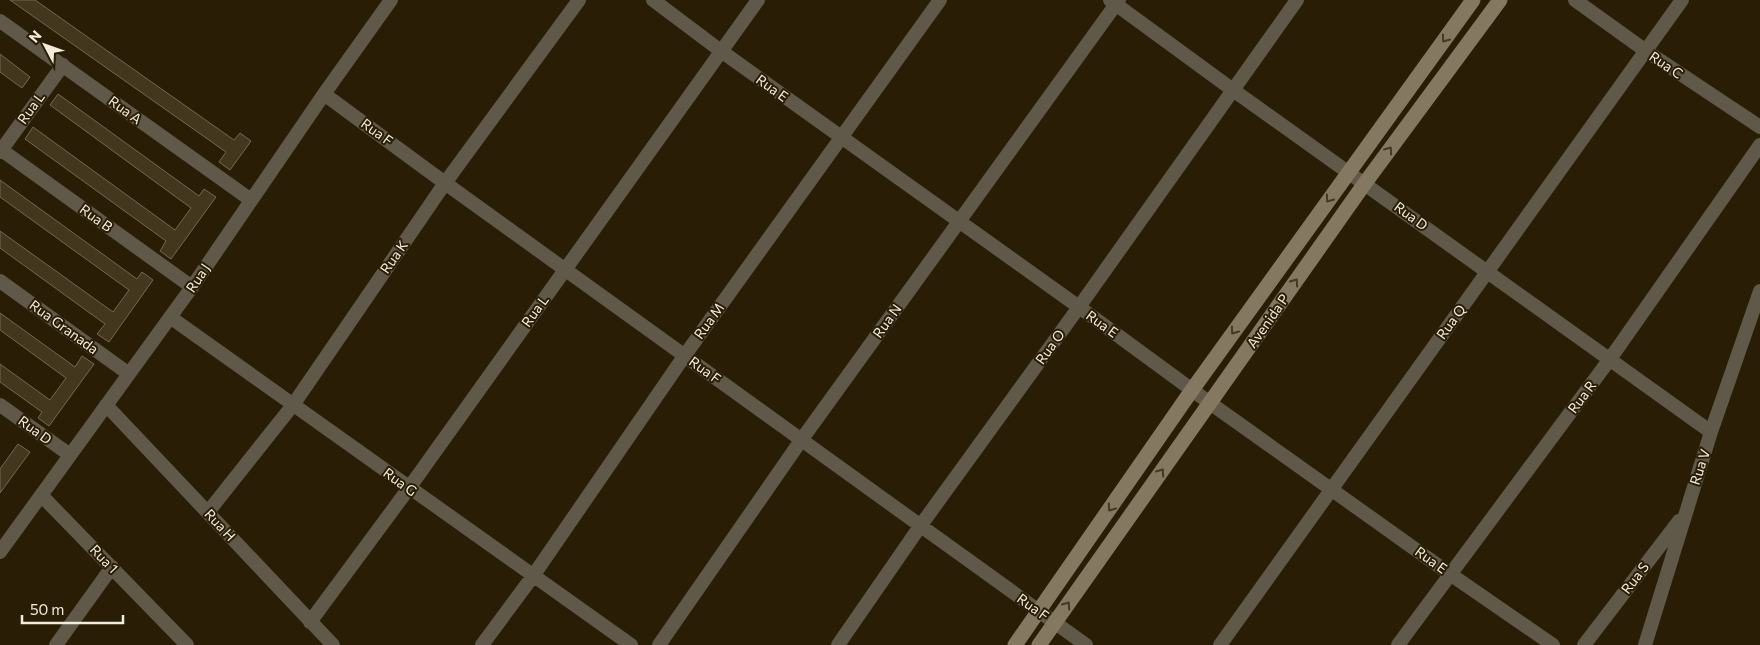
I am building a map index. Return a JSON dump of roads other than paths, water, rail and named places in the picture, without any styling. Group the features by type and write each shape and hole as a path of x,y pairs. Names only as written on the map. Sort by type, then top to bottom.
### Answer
{"street":[{"name":"Rua J","path":"1,548 170,317 391,0"},
{"name":"Rua K","path":"208,512 293,405 445,183 579,0"},
{"name":"Rua E","path":"653,0 1210,403 1553,645"},
{"name":"Rua L","path":"310,622 758,0"},
{"name":"Rua M","path":"482,645 533,576 685,355 940,0"},
{"name":"Rua O","path":"838,645 921,525 1079,307 1297,0"},
{"name":"Avenida P","path":"1015,645 1192,390 1473,0"},
{"name":"Avenida P","path":"1039,645 1365,183 1500,0"},
{"name":"Rua C","path":"1575,0 1646,51 1760,126"},
{"name":"Rua Q","path":"1220,645 1682,0"},
{"name":"Rua D","path":"1115,1 1233,90 1349,171 1711,432"},
{"name":"Rua N","path":"659,645 802,439 959,222 1115,1"},
{"name":"Rua A","path":"0,21 250,200"},
{"name":"Rua L","path":"0,150 63,65"},
{"name":"Rua F","path":"324,94 1086,645"},
{"name":"Rua R","path":"1398,645 1610,359 1760,145"},
{"name":"Rua B","path":"0,150 192,286"},
{"name":"Rua Granada","path":"0,281 129,374"},
{"name":"Rua V","path":"1644,645 1711,432 1760,291"},
{"name":"Rua G","path":"170,317 631,645"},
{"name":"Rua D","path":"0,405 70,455"},
{"name":"Rua H","path":"106,405 333,645"},
{"name":"Rua 1","path":"41,495 185,644"},
{"name":"Rua S","path":"1584,645 1686,512"},
{"path":"56,645 112,567"}]}
